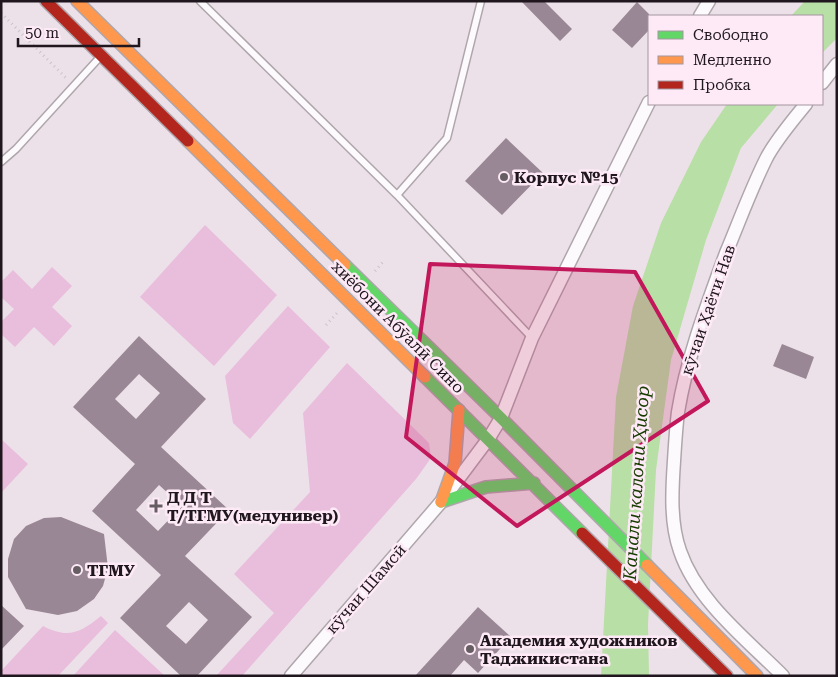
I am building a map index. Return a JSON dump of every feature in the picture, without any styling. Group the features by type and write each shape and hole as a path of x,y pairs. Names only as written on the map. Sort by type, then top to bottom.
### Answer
{"main road":[{"name":"хиёбони Абӯалӣ Сино","path":"46,1 727,676"},
{"name":"хиёбони Абӯалӣ Сино","path":"77,1 564,481 757,676"},
{"path":"441,502 455,463 459,410"},
{"path":"441,502 486,487 534,483"}],"street":[{"path":"701,15 709,1"},
{"path":"823,82 837,64"},
{"name":"кӯчаи Шамсӣ","path":"291,676 441,502 489,438 500,418 532,338 648,104"},
{"name":"кӯчаи Ҳаёти Нав","path":"782,676 712,605 689,571 680,552 675,534 673,474 678,414 684,383 691,352 711,294 737,226 767,157 805,105"}],"lane":[{"path":"200,1 397,195 532,338"},
{"path":"397,195 447,138 481,1"},
{"path":"1,162 16,149 101,56"}],"path":[{"path":"1,13 73,85"}],"highlighted area":[{"path":"430,264 635,272 708,401 517,526 406,437"}],"shaded area":[{"path":"205,225 277,295 214,366 140,297"},
{"path":"52,267 72,286 52,307 72,326 54,346 34,327 15,347 1,334 1,322 14,309 1,297 1,282 13,270 32,289"},
{"path":"288,306 330,347 250,439 233,423 225,376"},
{"path":"347,363 429,443 431,458 416,479 242,676 216,676 274,613 234,574 310,492 303,413"},
{"path":"1,439 28,464 1,493"},
{"path":"101,616 108,623 58,676 1,676 1,671 43,626 60,632 74,632 87,627"},
{"path":"115,630 165,676 73,676"}],"water":[{"path":"805,1 837,1 837,38 823,52 823,15 792,15"},
{"name":"Канали калони Ҳисор","path":"726,105 777,105 741,148 706,240 671,360 656,470 648,625 649,676 601,676 616,397 633,306 661,223 701,142"}],"building":[{"path":"521,1 544,1 572,29 560,41"},
{"path":"637,2 649,14 648,31 632,48 612,30"},
{"name":"Корпус №15","path":"506,138 543,173 502,215 465,181"},
{"name":"Д Д Т Т/ТГМУ(медунивер)","path":"139,336 206,399 161,447 229,510 185,556 252,617 197,676 181,676 120,618 161,575 92,511 135,464 73,407","holes":["139,374 160,393 136,419 115,399","159,485 182,506 158,531 136,510","189,602 208,620 186,644 166,626"]},
{"path":"782,344 814,357 806,379 773,366"},
{"path":"61,517 104,534 108,568 103,586 94,599 77,611 58,615 26,609 8,577 8,559 14,539 26,526 44,518"},
{"path":"1,605 24,626 1,650"},
{"name":"Академия художников Таджикистана","path":"478,607 511,637 478,673 464,660 450,676 415,676"}],"traffic: fast":[{"path":"345,265 647,565"},
{"path":"425,377 582,533"},
{"path":"441,502 486,487 534,483"}],"traffic: slow":[{"path":"77,1 345,265"},
{"path":"188,141 425,377"},
{"path":"441,502 455,463 459,410"},
{"path":"647,565 757,676"}],"traffic: jam":[{"path":"46,1 188,141"},
{"path":"582,533 727,676"}],"place":[{"name":"Корпус №15","path":"504,177"},
{"name":"Д Д Т Т/ТГМУ(медунивер)","path":"156,506"},
{"name":"ТГМУ","path":"77,570"},
{"name":"Академия художников Таджикистана","path":"470,649"}]}
